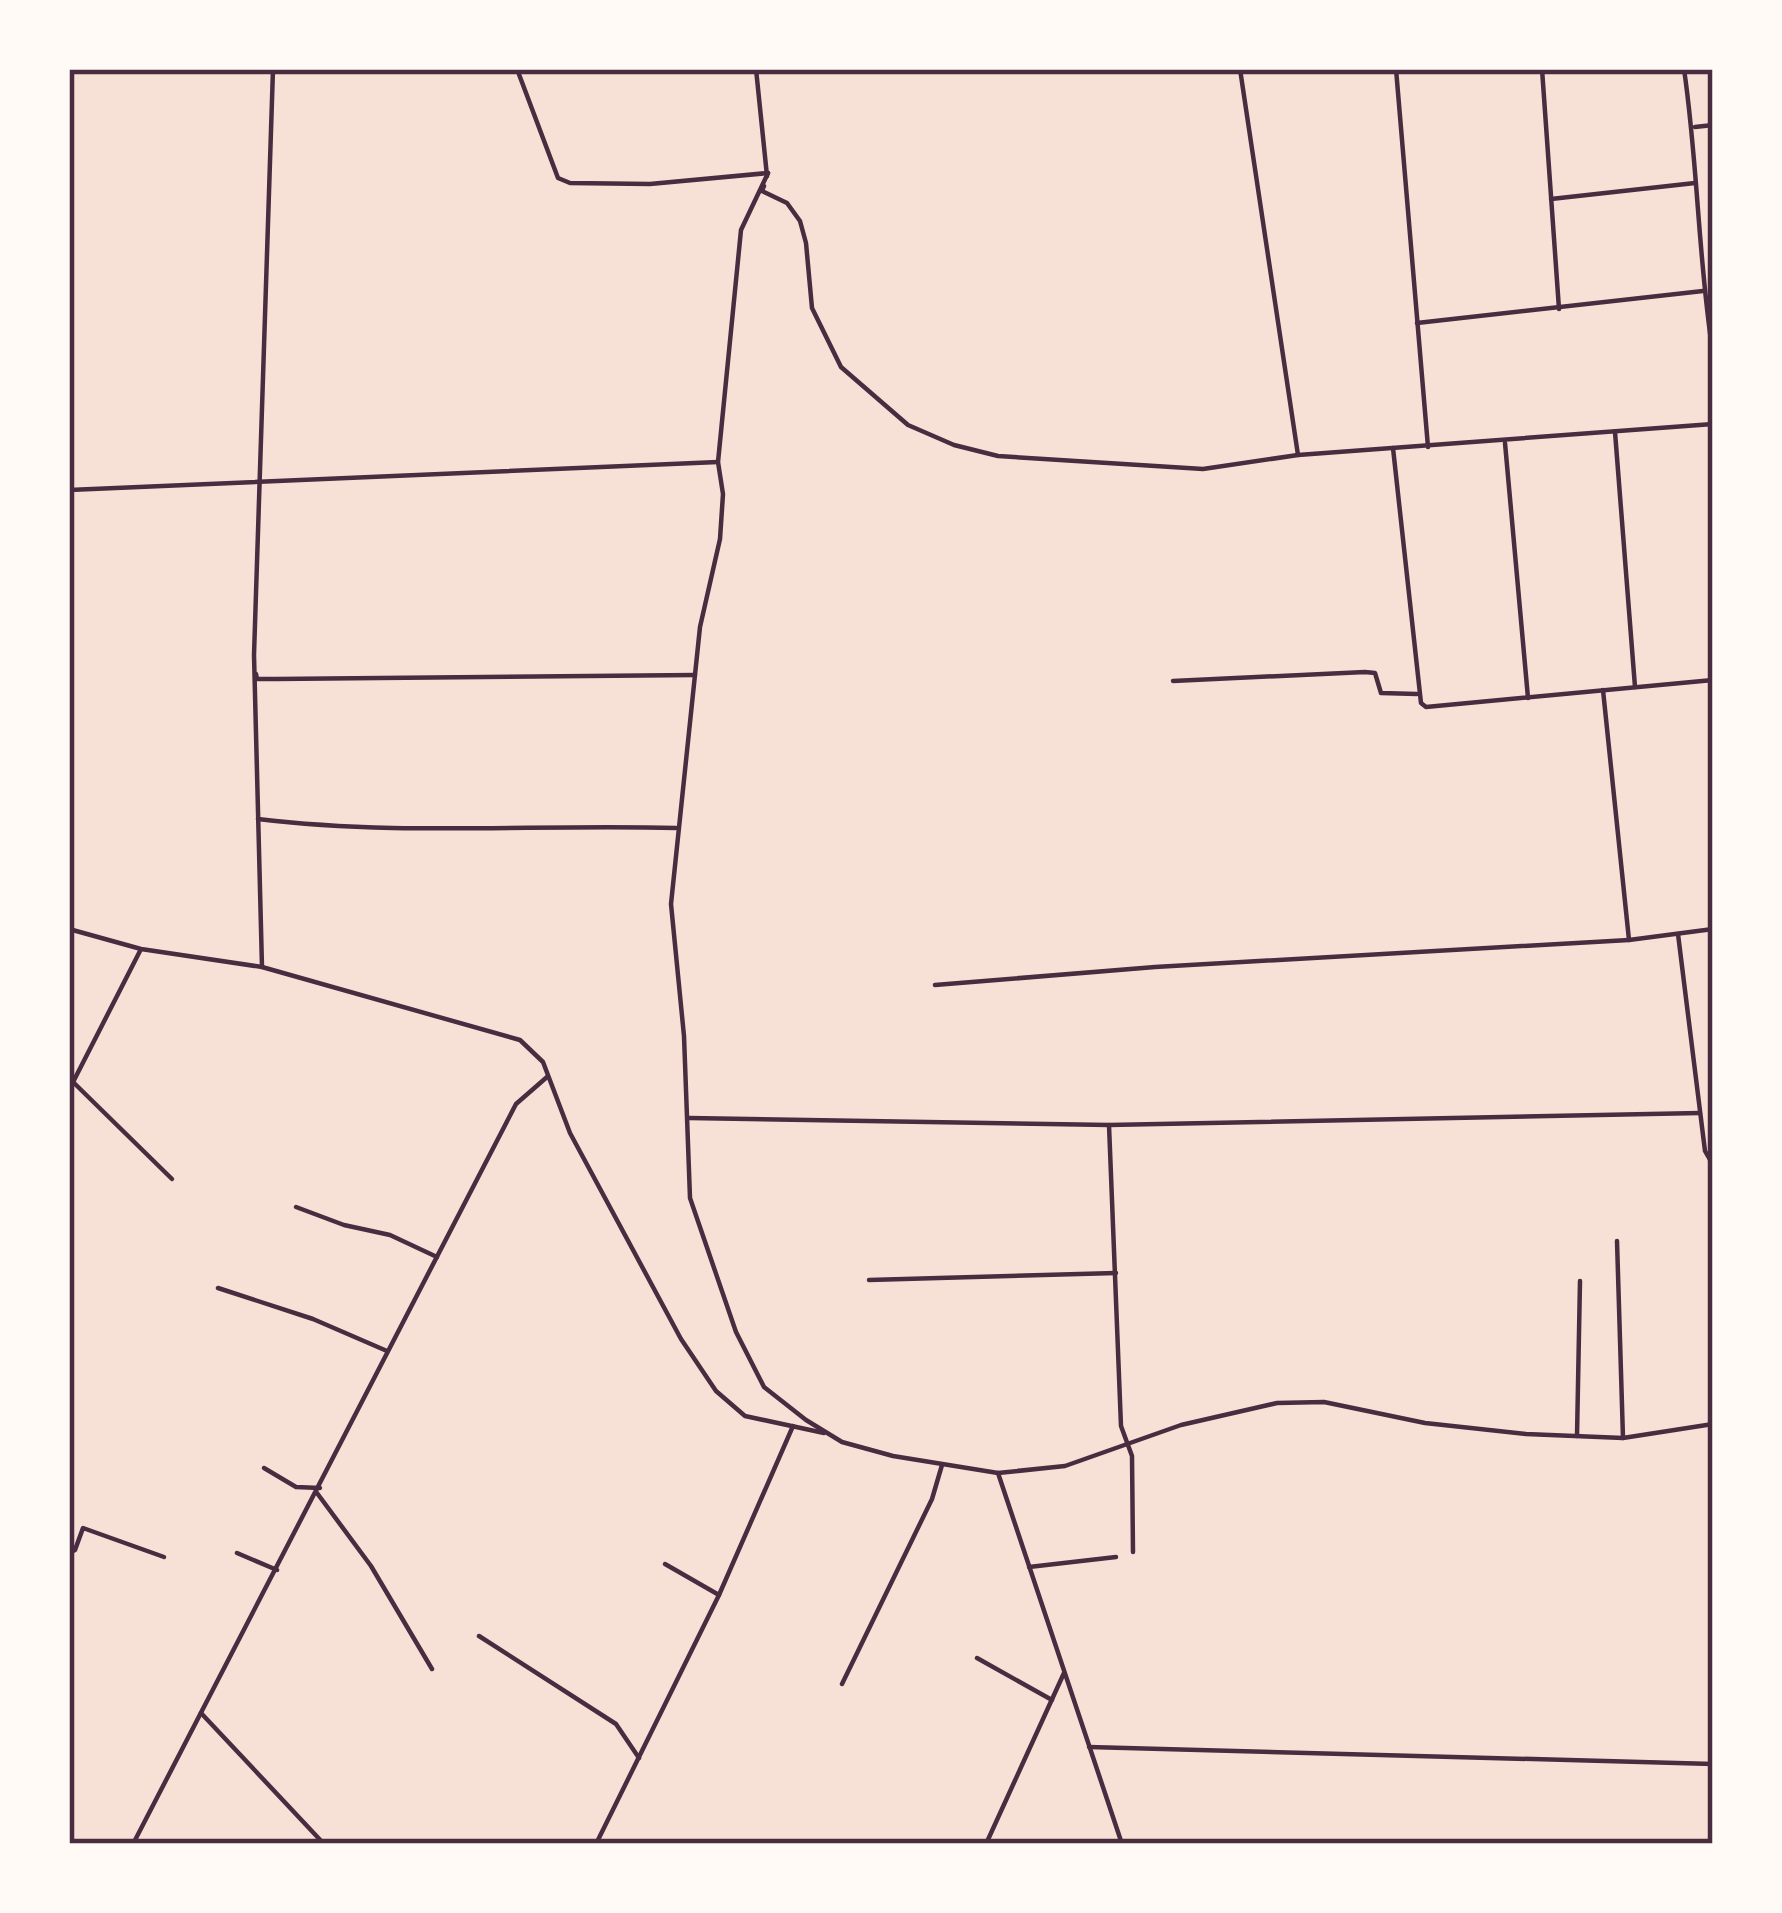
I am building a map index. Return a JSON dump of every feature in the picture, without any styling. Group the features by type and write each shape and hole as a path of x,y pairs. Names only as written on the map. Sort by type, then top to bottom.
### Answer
{"street":[{"path":"262,968 254,669 273,69"},
{"path":"518,69 558,178 570,183 650,184 769,173"},
{"path":"756,69 769,173 762,190 788,203 800,221 812,308 822,334 841,367 908,425 954,446 998,455 1203,469 1298,455 1713,424"},
{"path":"1240,69 1298,455"},
{"path":"1396,69 1428,447"},
{"path":"1542,69 1558,309"},
{"path":"1684,69 1713,354"},
{"path":"1692,127 1713,124"},
{"path":"769,173 741,230 718,462 723,494 720,539 700,627 671,904 689,1118 690,1198 736,1333 764,1387 830,1434"},
{"path":"1551,199 1696,183"},
{"path":"1416,323 1703,291"},
{"path":"1615,432 1635,687"},
{"path":"1505,442 1528,698"},
{"path":"1393,448 1418,694 1426,706 1713,680"},
{"path":"69,490 718,462"},
{"path":"254,669 257,679 694,676"},
{"path":"1173,681 1365,672 1375,674 1381,693 1418,694"},
{"path":"1603,691 1629,940"},
{"path":"258,819 446,829 676,828"},
{"path":"69,929 141,949 262,968 520,1040 543,1062 570,1133 681,1340 716,1391 745,1416 830,1434 867,1450 998,1473 1065,1466 1240,1409 1299,1402 1349,1406 1460,1429 1576,1436 1623,1438 1713,1424"},
{"path":"935,986 1629,940 1713,929"},
{"path":"1678,934 1705,1151 1713,1165"},
{"path":"69,1090 141,949"},
{"path":"133,1844 516,1104 547,1077"},
{"path":"73,1082 172,1179"},
{"path":"689,1118 1109,1125 1700,1113"},
{"path":"1109,1125 1121,1426 1132,1456 1133,1552"},
{"path":"296,1207 390,1235 437,1258"},
{"path":"1617,1241 1623,1438"},
{"path":"868,1280 1116,1273"},
{"path":"1576,1436 1580,1281"},
{"path":"218,1288 313,1319 389,1352"},
{"path":"596,1844 719,1595 793,1426"},
{"path":"842,1684 923,1518 942,1466"},
{"path":"264,1468 296,1487 319,1491 432,1669"},
{"path":"998,1473 1122,1844"},
{"path":"69,1528 81,1535"},
{"path":"69,1552 75,1550 83,1528 164,1557"},
{"path":"237,1552 277,1570"},
{"path":"1029,1568 1116,1557"},
{"path":"664,1564 719,1595"},
{"path":"479,1636 604,1716 626,1735 639,1758"},
{"path":"977,1658 1052,1700"},
{"path":"986,1844 1064,1673"},
{"path":"201,1713 324,1844"},
{"path":"1090,1748 1713,1764"}]}
